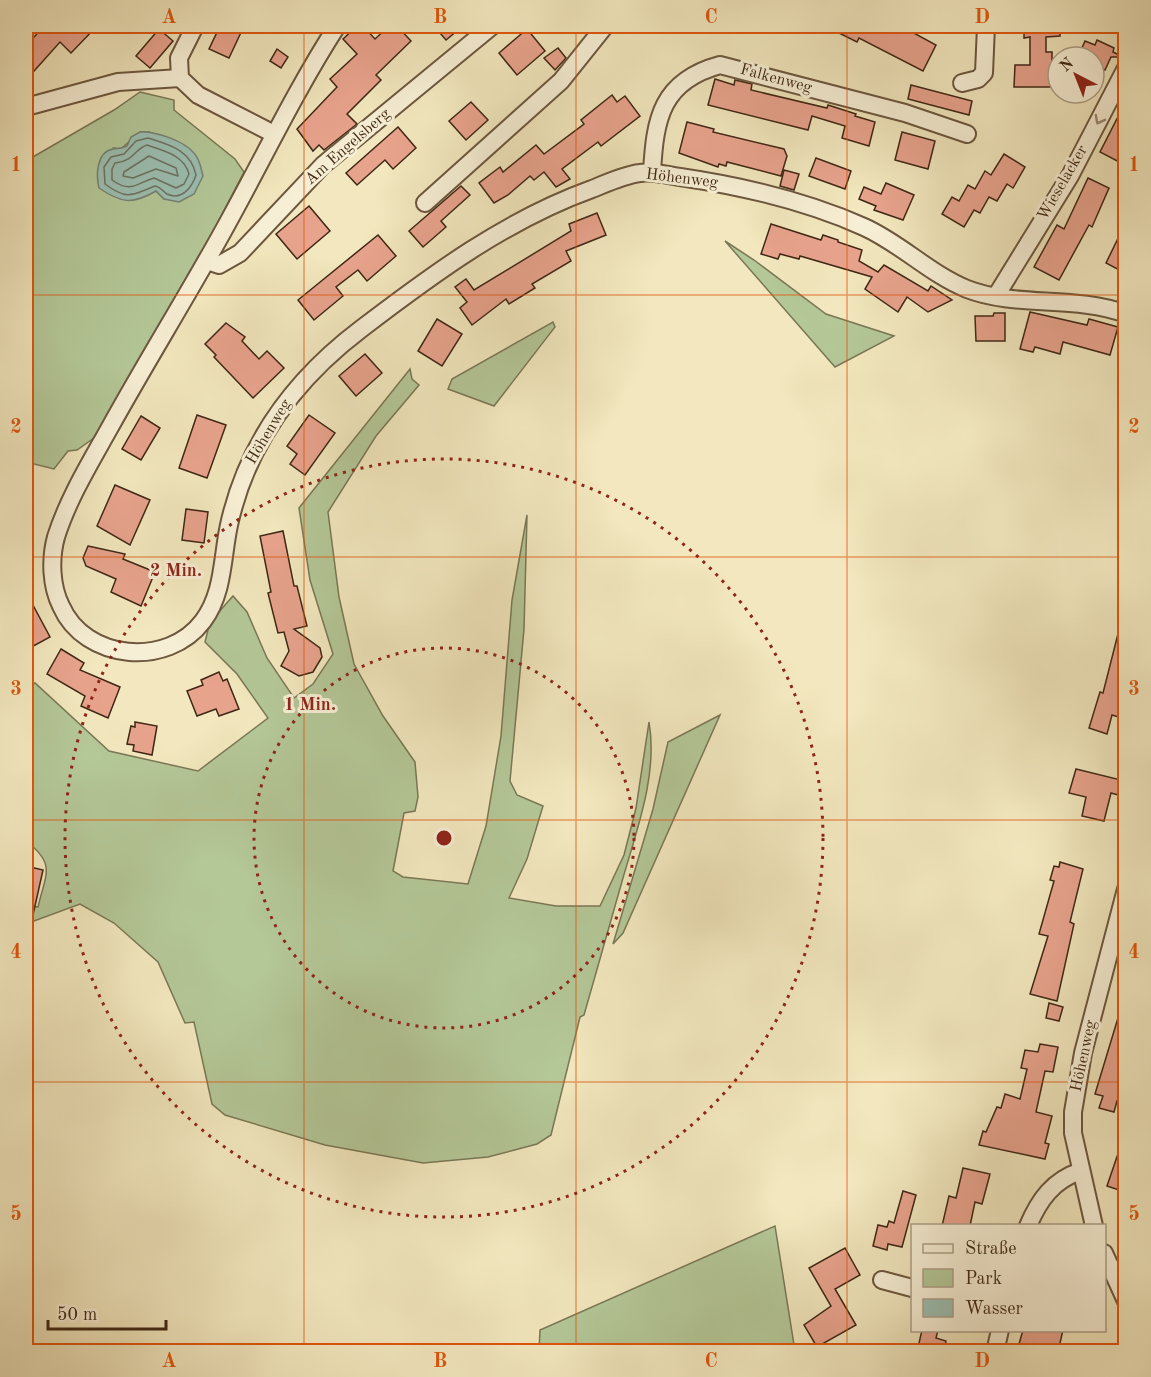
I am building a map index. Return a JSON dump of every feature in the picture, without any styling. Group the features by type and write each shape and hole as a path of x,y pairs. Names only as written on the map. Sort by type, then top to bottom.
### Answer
{"street":[{"path":"180,78 179,58 195,26"},
{"name":"Höhenweg","path":"337,26 274,135 207,261 89,464 56,538 52,559 53,578 58,600 65,615 89,639 118,651 145,653 169,647 190,634 208,614 221,577 227,532 236,494 251,458 282,404 319,363 368,324 506,227 549,205 627,176 652,172 751,190 867,228 956,284 972,291 996,296 1084,304 1125,314"},
{"name":"Am Engelsberg","path":"207,261 219,265 240,253 323,165 492,26"},
{"path":"425,203 561,81 605,26"},
{"path":"962,83 978,79 984,73 986,26"},
{"name":"Falkenweg","path":"652,172 656,124 665,103 693,77 720,65 905,113 967,134"},
{"name":"Wieselacker","path":"996,296 1070,176 1125,68"},
{"path":"26,107 118,82 180,78 198,94 274,135"},
{"name":"Höhenweg","path":"1094,1224 1073,1133 1075,1093 1125,889"},
{"path":"1029,1224 1036,1207 1047,1192 1061,1180 1081,1172"},
{"path":"1106,1255 1119,1269 1125,1301"},
{"path":"882,1280 911,1288"},
{"path":"995,1352 1000,1332"}],"green space":[{"path":"140,92 174,100 174,110 235,159 244,172 201,255 94,438 77,450 68,451 54,469 26,462 26,161 114,110","holes":["140,132 149,132 176,141 164,199 114,148 121,149"]},
{"path":"725,241 826,314 894,336 835,367"},
{"path":"553,322 555,327 494,406 448,389 452,379"},
{"path":"410,369 412,379 419,385 376,436 328,512 339,597 354,664 383,716 415,762 418,797 415,811 404,813 393,871 403,877 468,884 486,826 501,736 512,600 527,515 524,629 510,781 517,795 543,806 527,859 509,898 556,906 600,906 624,855 636,808 649,722 651,742 651,761 640,821 584,1015 580,1017 551,1135 537,1144 488,1157 423,1163 325,1145 225,1115 212,1104 194,1022 185,1023 158,962 114,923 80,904 26,924 26,905 38,907 46,870 42,856 26,841 26,687 35,683 109,751 198,771 268,718 237,674 205,642 210,622 233,596 247,612 267,658 294,698 313,684 333,654 310,580 299,508"},
{"path":"720,715 623,933 613,944 653,809 668,742"},
{"path":"775,1226 795,1351 539,1351 540,1330"}],"water":[{"path":"140,132 154,133 169,138 184,145 196,155 203,176 194,194 179,202 164,199 156,191 140,199 127,200 114,197 99,188 100,159 107,151 127,146 131,137"}],"building":[{"path":"44,26 97,26 71,53 60,42 26,80 26,46"},
{"path":"220,26 244,26 229,58 209,49"},
{"path":"357,26 363,26 375,39 389,26 397,26 411,41 376,75 381,80 347,114 357,124 324,150 319,145 313,151 297,129 337,87 330,79 357,54 343,39"},
{"path":"434,26 463,26 446,40"},
{"path":"825,26 901,26 936,45 923,71 859,38 857,42"},
{"path":"1024,26 1060,26 1060,36 1046,37 1046,87 1014,87 1015,65 1030,65 1030,37 1024,38"},
{"path":"159,29 173,41 150,68 136,56"},
{"path":"527,29 545,51 517,75 499,53"},
{"path":"1097,40 1114,48 1113,52 1123,57 1111,57 1106,68 1106,45 1095,45"},
{"path":"1085,41 1095,45 1083,45"},
{"path":"558,48 566,58 555,70 544,58"},
{"path":"277,49 288,57 281,68 270,61"},
{"path":"715,79 734,85 735,80 752,84 751,90 827,108 828,105 875,122 869,146 842,138 845,126 812,116 808,130 708,105"},
{"path":"911,85 972,101 969,115 908,99"},
{"path":"612,95 617,102 625,96 640,116 601,146 598,142 562,169 570,179 556,187 544,172 534,180 530,176 508,195 494,203 479,183 500,167 503,172 536,145 544,154 584,124 581,120"},
{"path":"471,102 488,120 466,140 449,121"},
{"path":"1125,103 1125,165 1100,152"},
{"path":"687,122 714,129 713,132 784,149 787,156 781,176 727,162 726,166 719,164 718,167 679,153"},
{"path":"398,127 416,148 393,169 385,160 357,185 346,173"},
{"path":"902,132 935,141 928,169 895,160"},
{"path":"1004,154 1025,167 1013,188 1007,184 997,201 989,197 980,213 974,210 964,227 942,214 952,197 959,201 968,185 975,189 985,171 991,175"},
{"path":"816,158 851,171 845,189 809,176"},
{"path":"784,170 799,174 794,190 780,186"},
{"path":"1088,178 1109,188 1092,227 1089,225 1059,280 1034,267 1057,225 1064,229"},
{"path":"886,183 914,195 903,220 874,210 876,206 859,199 864,187 881,194"},
{"path":"461,186 470,195 441,221 446,227 423,247 409,231"},
{"path":"309,206 330,231 297,259 276,234"},
{"path":"597,213 606,235 566,251 571,261 532,284 535,288 509,304 506,299 472,325 460,308 467,302 455,287 466,279 474,290 571,231 569,224"},
{"path":"771,224 821,240 823,235 862,250 859,261 878,272 884,265 928,291 931,286 952,300 928,312 907,297 898,312 865,289 872,277 800,256 799,259 780,254 778,259 761,254"},
{"path":"1125,224 1125,273 1106,263"},
{"path":"378,235 396,256 367,281 358,270 336,287 343,296 314,320 298,300"},
{"path":"1030,312 1087,325 1089,319 1118,327 1110,355 1063,342 1060,354 1035,347 1033,352 1020,349"},
{"path":"994,313 1005,313 1005,341 976,341 975,316 993,316"},
{"path":"437,319 462,334 442,366 418,351"},
{"path":"226,323 245,337 242,341 259,359 267,351 284,368 253,398 214,357 216,355 205,344"},
{"path":"365,354 382,373 356,396 339,376"},
{"path":"197,415 226,425 207,478 179,468"},
{"path":"309,415 335,433 305,475 290,464 297,454 287,446"},
{"path":"141,416 160,428 141,460 122,449"},
{"path":"115,485 150,500 130,545 97,526"},
{"path":"186,509 208,512 204,543 182,540"},
{"path":"283,531 294,586 297,586 307,626 294,629 320,648 322,657 313,672 299,676 281,666 289,651 284,632 278,633 268,593 271,592 260,536"},
{"path":"88,546 125,554 123,559 155,572 141,606 111,592 116,579 86,566 83,558"},
{"path":"26,592 50,637 26,650"},
{"path":"1121,622 1125,623 1125,719 1112,715 1107,734 1089,728 1100,692 1103,693"},
{"path":"61,649 84,663 80,670 120,687 108,718 81,706 85,696 47,674"},
{"path":"219,672 223,681 227,679 239,709 219,716 216,709 197,716 187,691 203,685 201,680"},
{"path":"135,722 157,726 152,755 133,751 134,745 127,744 131,726 135,727"},
{"path":"1076,769 1125,781 1122,796 1111,793 1104,821 1082,816 1086,797 1069,793"},
{"path":"1060,862 1083,869 1070,922 1074,924 1057,1001 1030,994 1048,936 1039,934 1054,881 1050,880 1054,866 1059,867"},
{"path":"26,866 43,870 31,924 26,924"},
{"path":"1049,1003 1063,1007 1059,1021 1046,1018"},
{"path":"1121,1008 1125,1009 1125,1103 1117,1101 1114,1112 1099,1108 1103,1096 1095,1094"},
{"path":"1040,1044 1058,1047 1053,1072 1045,1071 1036,1112 1052,1116 1045,1143 1049,1144 1045,1159 979,1145 983,1131 986,1132 997,1107 1001,1108 1005,1094 1020,1099 1027,1069 1021,1068 1025,1050 1038,1052"},
{"path":"1123,1139 1125,1139 1125,1192 1107,1186"},
{"path":"963,1168 990,1174 982,1204 975,1202 970,1224 942,1224 949,1196 956,1198"},
{"path":"903,1191 916,1195 902,1247 888,1244 887,1250 873,1246 878,1225 887,1227 889,1221 894,1223"},
{"path":"845,1248 860,1275 835,1289 856,1325 817,1347 804,1325 831,1306 809,1268"},
{"path":"922,1332 938,1332 936,1338 946,1341 944,1352 917,1352"},
{"path":"1022,1332 1063,1332 1058,1352 1021,1352 1023,1345 1019,1344"}]}
